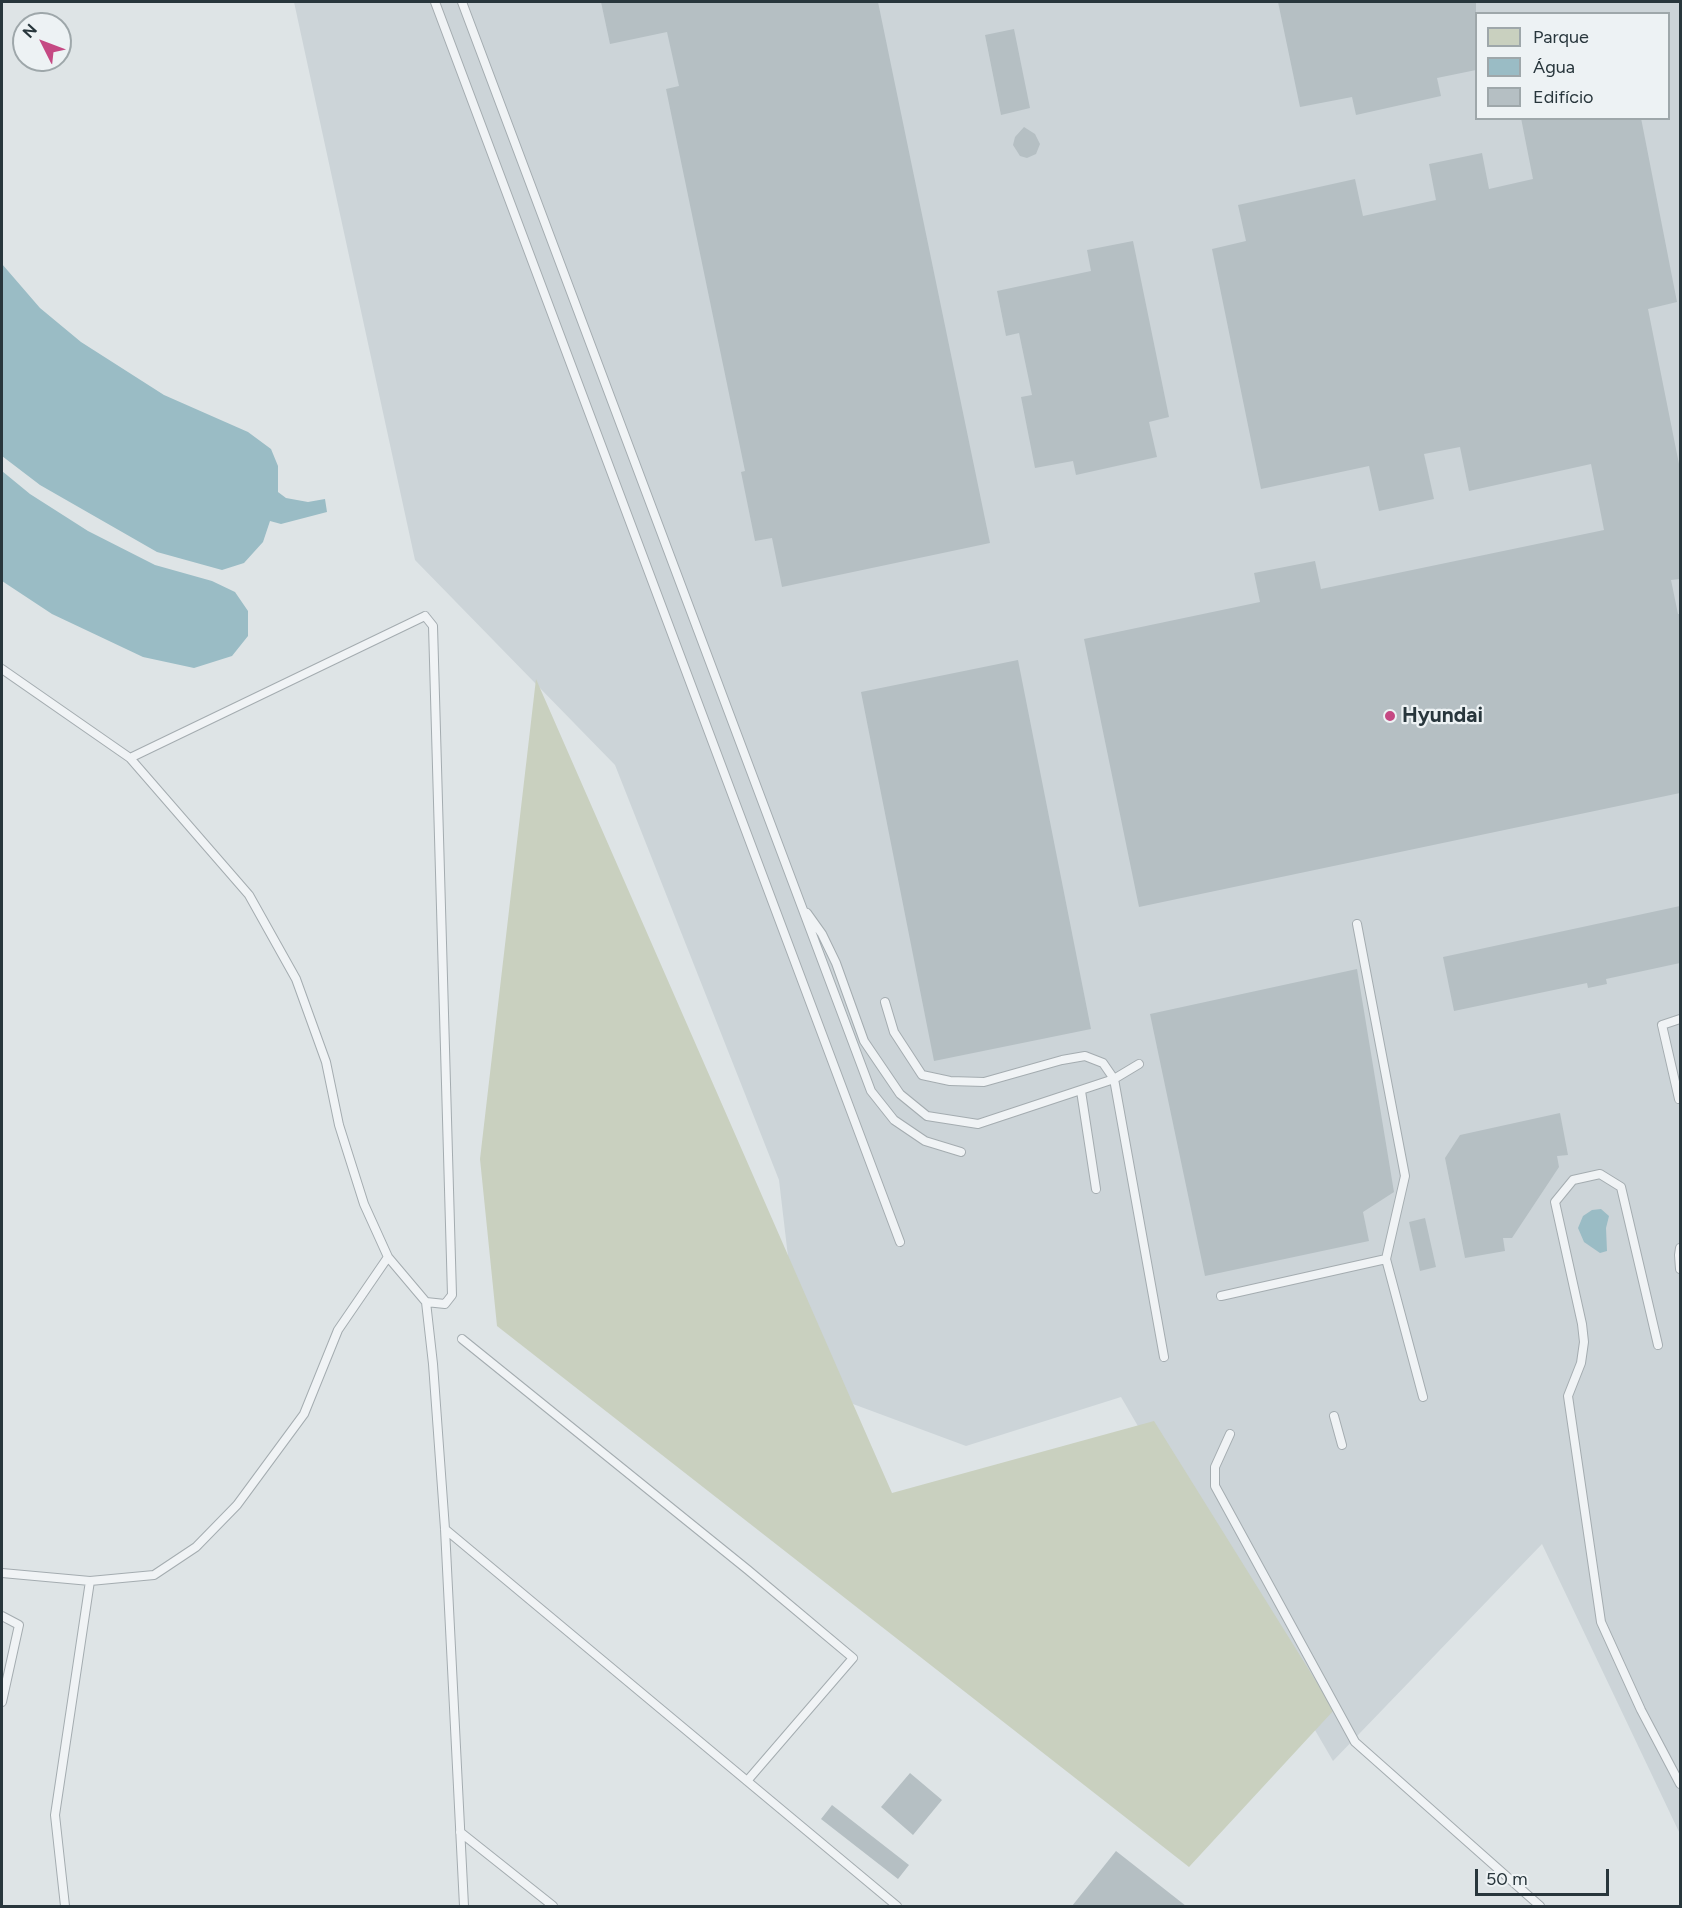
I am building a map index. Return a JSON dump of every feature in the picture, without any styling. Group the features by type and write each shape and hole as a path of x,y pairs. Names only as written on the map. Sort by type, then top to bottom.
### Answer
{"lane":[{"path":"435,2 900,1242"},
{"path":"462,2 871,1091 894,1120 925,1141 961,1152"},
{"path":"130,758 425,616 434,626 452,1295 445,1304 426,1302"},
{"path":"2,669 130,758 249,895 296,979 326,1062 339,1125 364,1204 388,1257 426,1302 433,1364 445,1529 464,1906"},
{"path":"801,903 822,934 836,963 864,1041 900,1094 927,1116 978,1124 1114,1079 1139,1064"},
{"path":"1358,924 1406,1176 1386,1259 1423,1397"},
{"path":"885,1002 894,1032 922,1076 950,1081 984,1082 1062,1060 1085,1056 1103,1063 1114,1079 1164,1357"},
{"path":"1680,1019 1662,1024 1680,1098"},
{"path":"1081,1091 1096,1189"},
{"path":"1658,1345 1622,1186 1600,1174 1573,1180 1555,1202 1584,1342 1581,1363 1568,1396 1601,1622 1641,1710 1680,1784"},
{"path":"1680,1248 1680,1269"},
{"path":"2,1573 90,1581 153,1575 196,1547 237,1505 304,1414 338,1330 388,1257"},
{"path":"1221,1296 1386,1259"},
{"path":"462,1339 748,1569 853,1658 747,1781"},
{"path":"1334,1416 1342,1445"},
{"path":"1230,1434 1215,1467 1215,1486 1355,1742 1540,1906"},
{"path":"445,1529 897,1906"},
{"path":"65,1906 55,1815 90,1581"},
{"path":"2,1616 19,1625 2,1702"},
{"path":"460,1832 553,1906"}],"shaded area":[{"path":"294,2 1680,2 1680,1834 1542,1544 1333,1761 1121,1397 966,1446 853,1404 793,1299 779,1180 615,765 415,560"}],"green space":[{"path":"536,679 892,1493 1154,1421 1334,1710 1189,1867 497,1326 480,1159"}],"water":[{"path":"2,264 40,308 81,342 164,395 248,432 271,449 278,466 278,492 286,498 308,502 325,499 327,512 281,524 270,521 263,542 244,563 222,570 157,552 40,485 2,456"},
{"path":"2,471 30,494 88,531 155,565 212,581 235,592 248,611 248,636 232,656 194,668 143,657 52,614 2,581"},
{"path":"1601,1209 1609,1216 1606,1228 1607,1251 1600,1253 1584,1242 1578,1228 1583,1216 1592,1210"}],"building":[{"path":"601,2 878,2 990,543 782,587 772,538 755,541 741,472 745,471 666,89 679,86 667,32 610,44"},
{"path":"1278,2 1476,2 1475,70 1437,78 1441,96 1356,115 1352,97 1300,107"},
{"path":"1014,29 1030,108 1001,115 985,35"},
{"path":"1521,120 1641,120 1677,302 1648,309 1680,469 1680,579 1671,580 1678,614 1680,614 1680,793 1139,907 1084,639 1260,602 1254,573 1315,561 1321,589 1604,530 1591,464 1469,491 1460,447 1424,454 1434,499 1379,511 1369,466 1261,489 1212,249 1246,241 1238,205 1355,179 1363,216 1436,200 1429,164 1482,153 1489,189 1533,179"},
{"path":"1024,127 1035,134 1040,144 1036,154 1027,158 1020,156 1013,145 1015,137"},
{"path":"1133,241 1169,417 1149,422 1157,457 1076,475 1073,461 1035,468 1021,397 1032,395 1019,333 1006,336 997,291 1091,271 1087,250"},
{"path":"1018,660 1091,1029 934,1061 861,692"},
{"path":"1680,906 1680,963 1606,979 1607,984 1588,988 1587,983 1454,1011 1443,957"},
{"path":"1357,969 1394,1192 1363,1212 1369,1241 1205,1276 1150,1014"},
{"path":"1560,1113 1568,1155 1557,1156 1559,1167 1512,1238 1503,1238 1505,1251 1465,1258 1445,1158 1460,1135"},
{"path":"1425,1218 1436,1267 1420,1271 1409,1222"},
{"path":"910,1773 942,1800 913,1835 881,1807"},
{"path":"832,1805 909,1865 898,1879 821,1819"},
{"path":"1116,1851 1186,1906 1072,1906"}],"place":[{"name":"Hyundai","path":"1390,716"}]}
